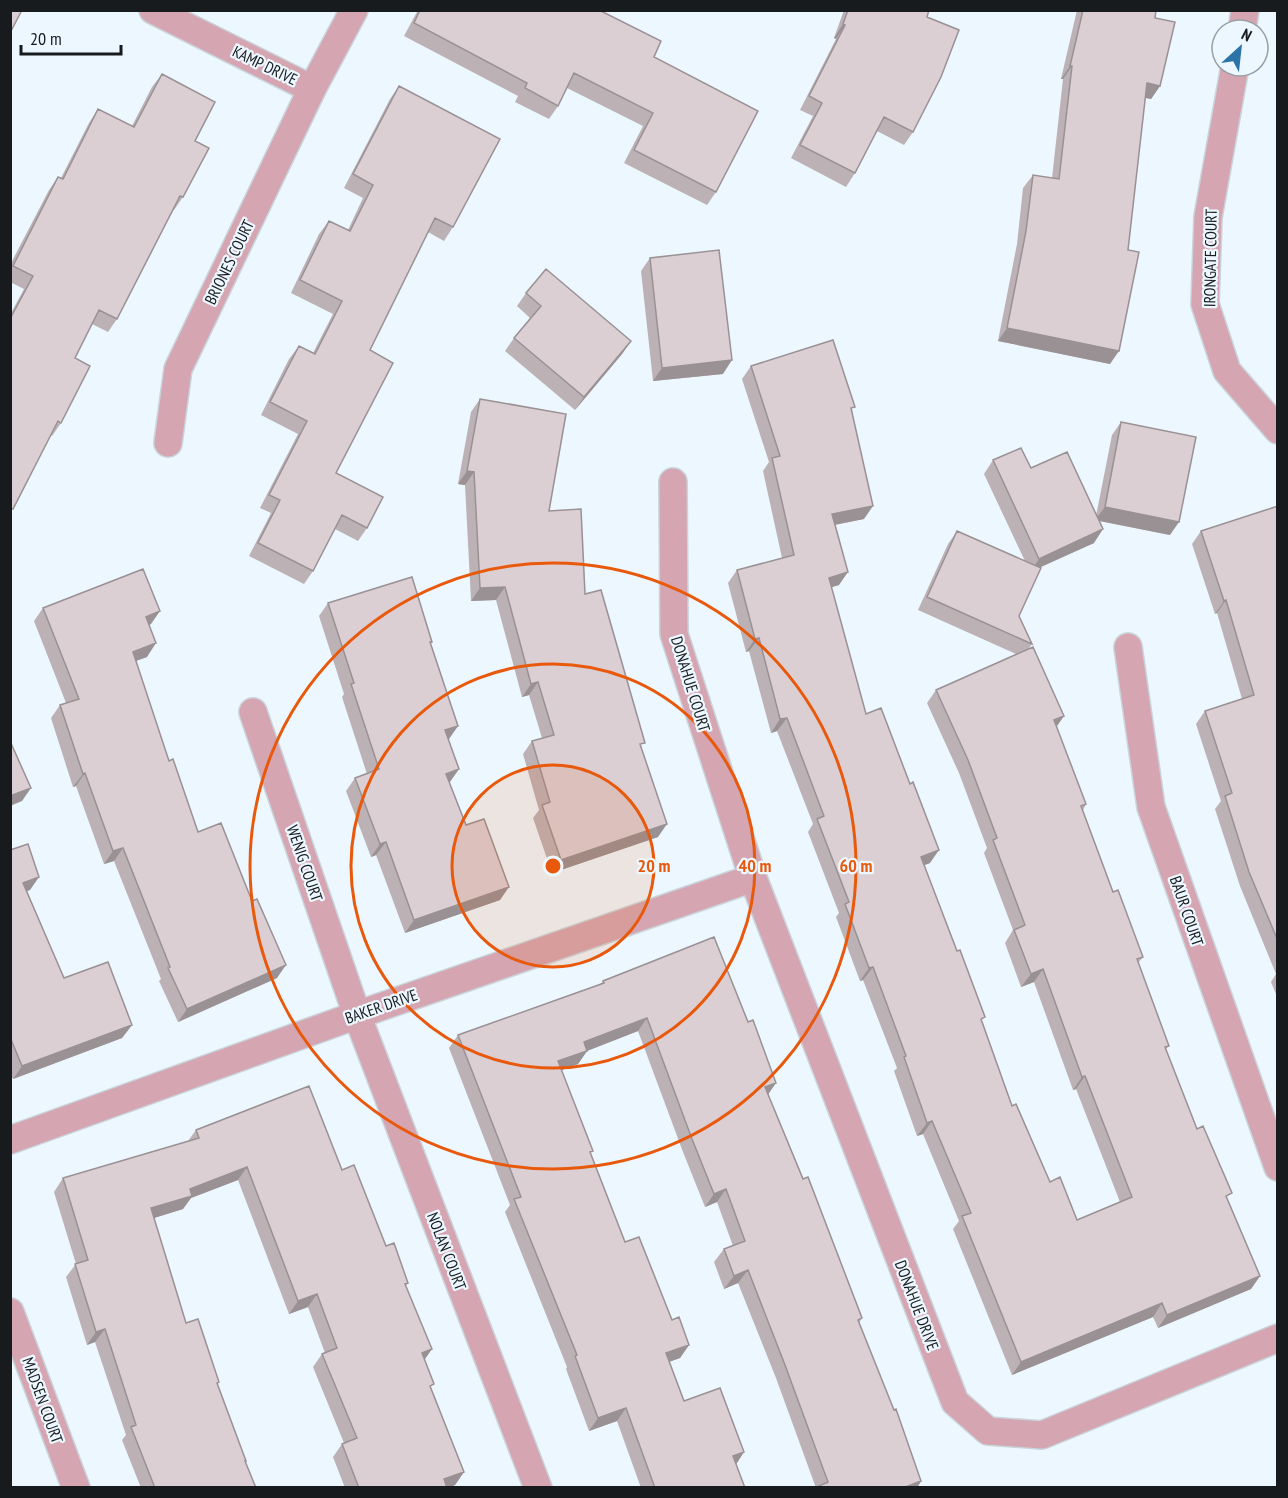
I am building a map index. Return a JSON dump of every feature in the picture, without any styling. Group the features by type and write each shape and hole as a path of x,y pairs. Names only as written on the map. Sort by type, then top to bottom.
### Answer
{"street":[{"name":"KAMP DRIVE","path":"153,10 312,88"},
{"name":"BRIONES COURT","path":"168,443 178,369 312,88 354,10"},
{"name":"IRONGATE COURT","path":"1233,78 1208,216 1205,304 1227,371 1278,430"},
{"name":"DONAHUE COURT","path":"673,482 674,634 753,878"},
{"name":"BAUR COURT","path":"1128,647 1151,807 1278,1167"},
{"name":"WENIG COURT","path":"253,712 357,1015"},
{"name":"BAKER DRIVE","path":"10,1140 357,1015 753,878"},
{"name":"DONAHUE DRIVE","path":"753,878 955,1402 971,1417 988,1431 1042,1435 1278,1338"},
{"name":"NOLAN COURT","path":"357,1015 538,1488"},
{"name":"MADSEN COURT","path":"10,1312 76,1488"}],"building":[{"path":"10,10 22,10 10,33"},
{"path":"420,10 599,10 661,41 654,57 758,111 716,192 634,150 653,113 574,73 558,106 525,88 527,83 414,23"},
{"path":"848,10 929,10 927,17 959,30 941,77 913,132 884,117 855,173 800,145 822,103 809,96 845,25 843,24"},
{"path":"1083,10 1156,10 1155,18 1175,22 1160,86 1147,83 1128,250 1139,252 1119,351 1007,328 1026,231 1033,175 1059,179 1072,66 1070,66"},
{"path":"162,74 215,102 195,141 209,148 183,197 180,196 117,319 99,310 75,358 90,366 61,423 58,421 13,509 10,508 10,319 33,276 13,266 58,177 63,179 98,109 134,127"},
{"path":"399,86 500,139 453,227 435,218 370,350 393,363 336,473 383,497 367,528 342,515 313,571 258,543 280,500 269,495 307,421 270,402 299,346 315,354 342,301 300,280 329,221 350,231 373,185 353,174"},
{"path":"719,250 732,360 662,368 650,258"},
{"path":"546,269 631,341 584,397 514,338 541,306 526,293"},
{"path":"833,340 855,407 851,408 873,506 832,514 848,572 829,578 866,714 881,708 910,784 913,782 939,850 921,857 985,1017 981,1019 1012,1106 1016,1104 1050,1182 1060,1177 1077,1220 1132,1197 1085,1076 1082,1077 1043,969 1031,974 1014,930 1025,925 993,840 997,838 968,760 936,690 1033,647 1064,716 1054,720 1086,804 1081,806 1113,892 1118,890 1143,957 1137,959 1169,1046 1165,1047 1197,1129 1203,1126 1232,1193 1226,1196 1260,1276 1167,1315 1162,1303 1021,1362 962,1216 971,1213 932,1121 927,1123 904,1057 906,1056 873,967 869,968 845,904 849,902 817,819 824,816 787,718 780,719 759,638 755,639 737,570 794,555 772,458 780,456 751,366"},
{"path":"480,399 566,414 549,511 581,509 585,594 601,590 645,743 640,744 667,824 561,860 542,805 550,802 532,741 554,735 538,682 531,684 505,587 480,588 474,472 467,471"},
{"path":"1121,422 1196,437 1179,522 1105,507"},
{"path":"1021,448 1031,468 1067,452 1103,529 1039,559 993,460"},
{"path":"1278,506 1278,941 1249,872 1225,796 1232,793 1205,711 1254,695 1226,600 1224,601 1201,531"},
{"path":"957,531 1041,568 1019,616 1032,644 927,597"},
{"path":"143,569 160,611 146,617 156,643 133,652 169,761 173,759 198,832 221,823 252,901 257,899 286,965 187,1009 168,968 170,967 123,848 113,851 85,773 83,774 60,705 79,699 43,608"},
{"path":"412,577 432,642 430,642 458,726 445,730 459,769 446,774 466,825 484,819 509,887 414,920 386,842 380,844 355,778 379,769 351,684 354,683 328,603"},
{"path":"10,741 31,788 10,796"},
{"path":"28,844 39,877 23,883 64,978 108,962 132,1025 22,1066 10,1037 10,850"},
{"path":"714,937 748,1022 753,1020 776,1083 765,1087 803,1179 808,1177 862,1318 858,1320 894,1410 896,1409 921,1481 903,1488 820,1488 819,1486 828,1482 748,1270 734,1276 724,1249 745,1241 726,1189 714,1194 647,1018 584,1042 587,1051 558,1061 625,1242 639,1237 672,1320 679,1317 689,1345 666,1353 684,1401 720,1388 744,1452 733,1456 745,1488 655,1488 626,1408 598,1418 575,1356 577,1355 514,1199 521,1197 458,1035 604,983 603,981"},
{"path":"309,1086 342,1170 354,1165 386,1246 394,1243 408,1283 405,1284 432,1349 422,1353 434,1384 430,1386 464,1472 444,1479 447,1488 359,1488 342,1444 357,1438 322,1354 337,1348 317,1294 298,1301 247,1167 190,1189 192,1196 151,1208 186,1323 198,1319 219,1382 217,1383 256,1488 155,1488 131,1427 136,1425 105,1329 96,1332 75,1264 88,1260 63,1178 199,1138 196,1130"}]}
